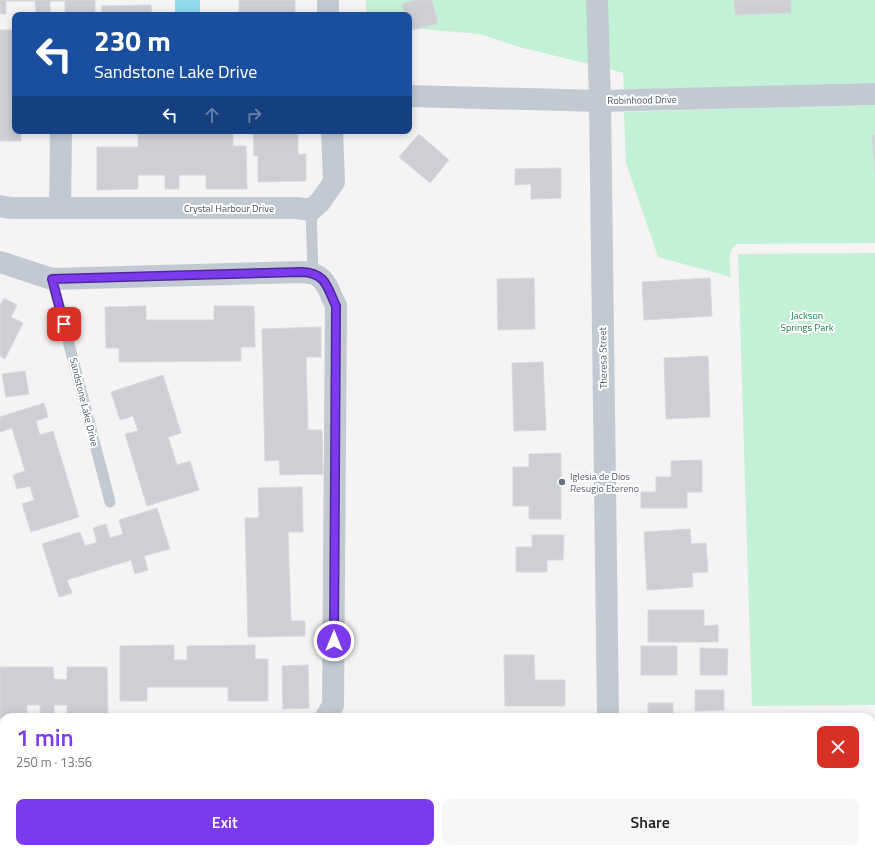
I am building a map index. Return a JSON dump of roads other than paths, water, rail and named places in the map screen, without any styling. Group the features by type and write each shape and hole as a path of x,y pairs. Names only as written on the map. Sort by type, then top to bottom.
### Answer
{"street":[{"path":"328,0 328,12"},
{"name":"Theresa Street","path":"598,0 608,713"},
{"name":"Robinhood Drive","path":"412,96 600,101 875,94"},
{"path":"60,208 61,134"},
{"path":"311,210 320,202 334,182 332,134"},
{"name":"Crystal Harbour Drive","path":"0,206 10,208 297,208 311,210"},
{"path":"0,262 52,279 313,273 325,282 336,306 333,705 328,713"}],"lane":[{"path":"311,210 313,273"},
{"name":"Sandstone Lake Drive","path":"52,279 110,502"}],"water":[{"path":"175,0 200,0 200,12 175,12"}],"place":[{"name":"Iglesia de Dios Resugio Etereno","path":"562,482"}],"park label":[{"name":"Jackson Springs Park","path":"807,320"}]}
